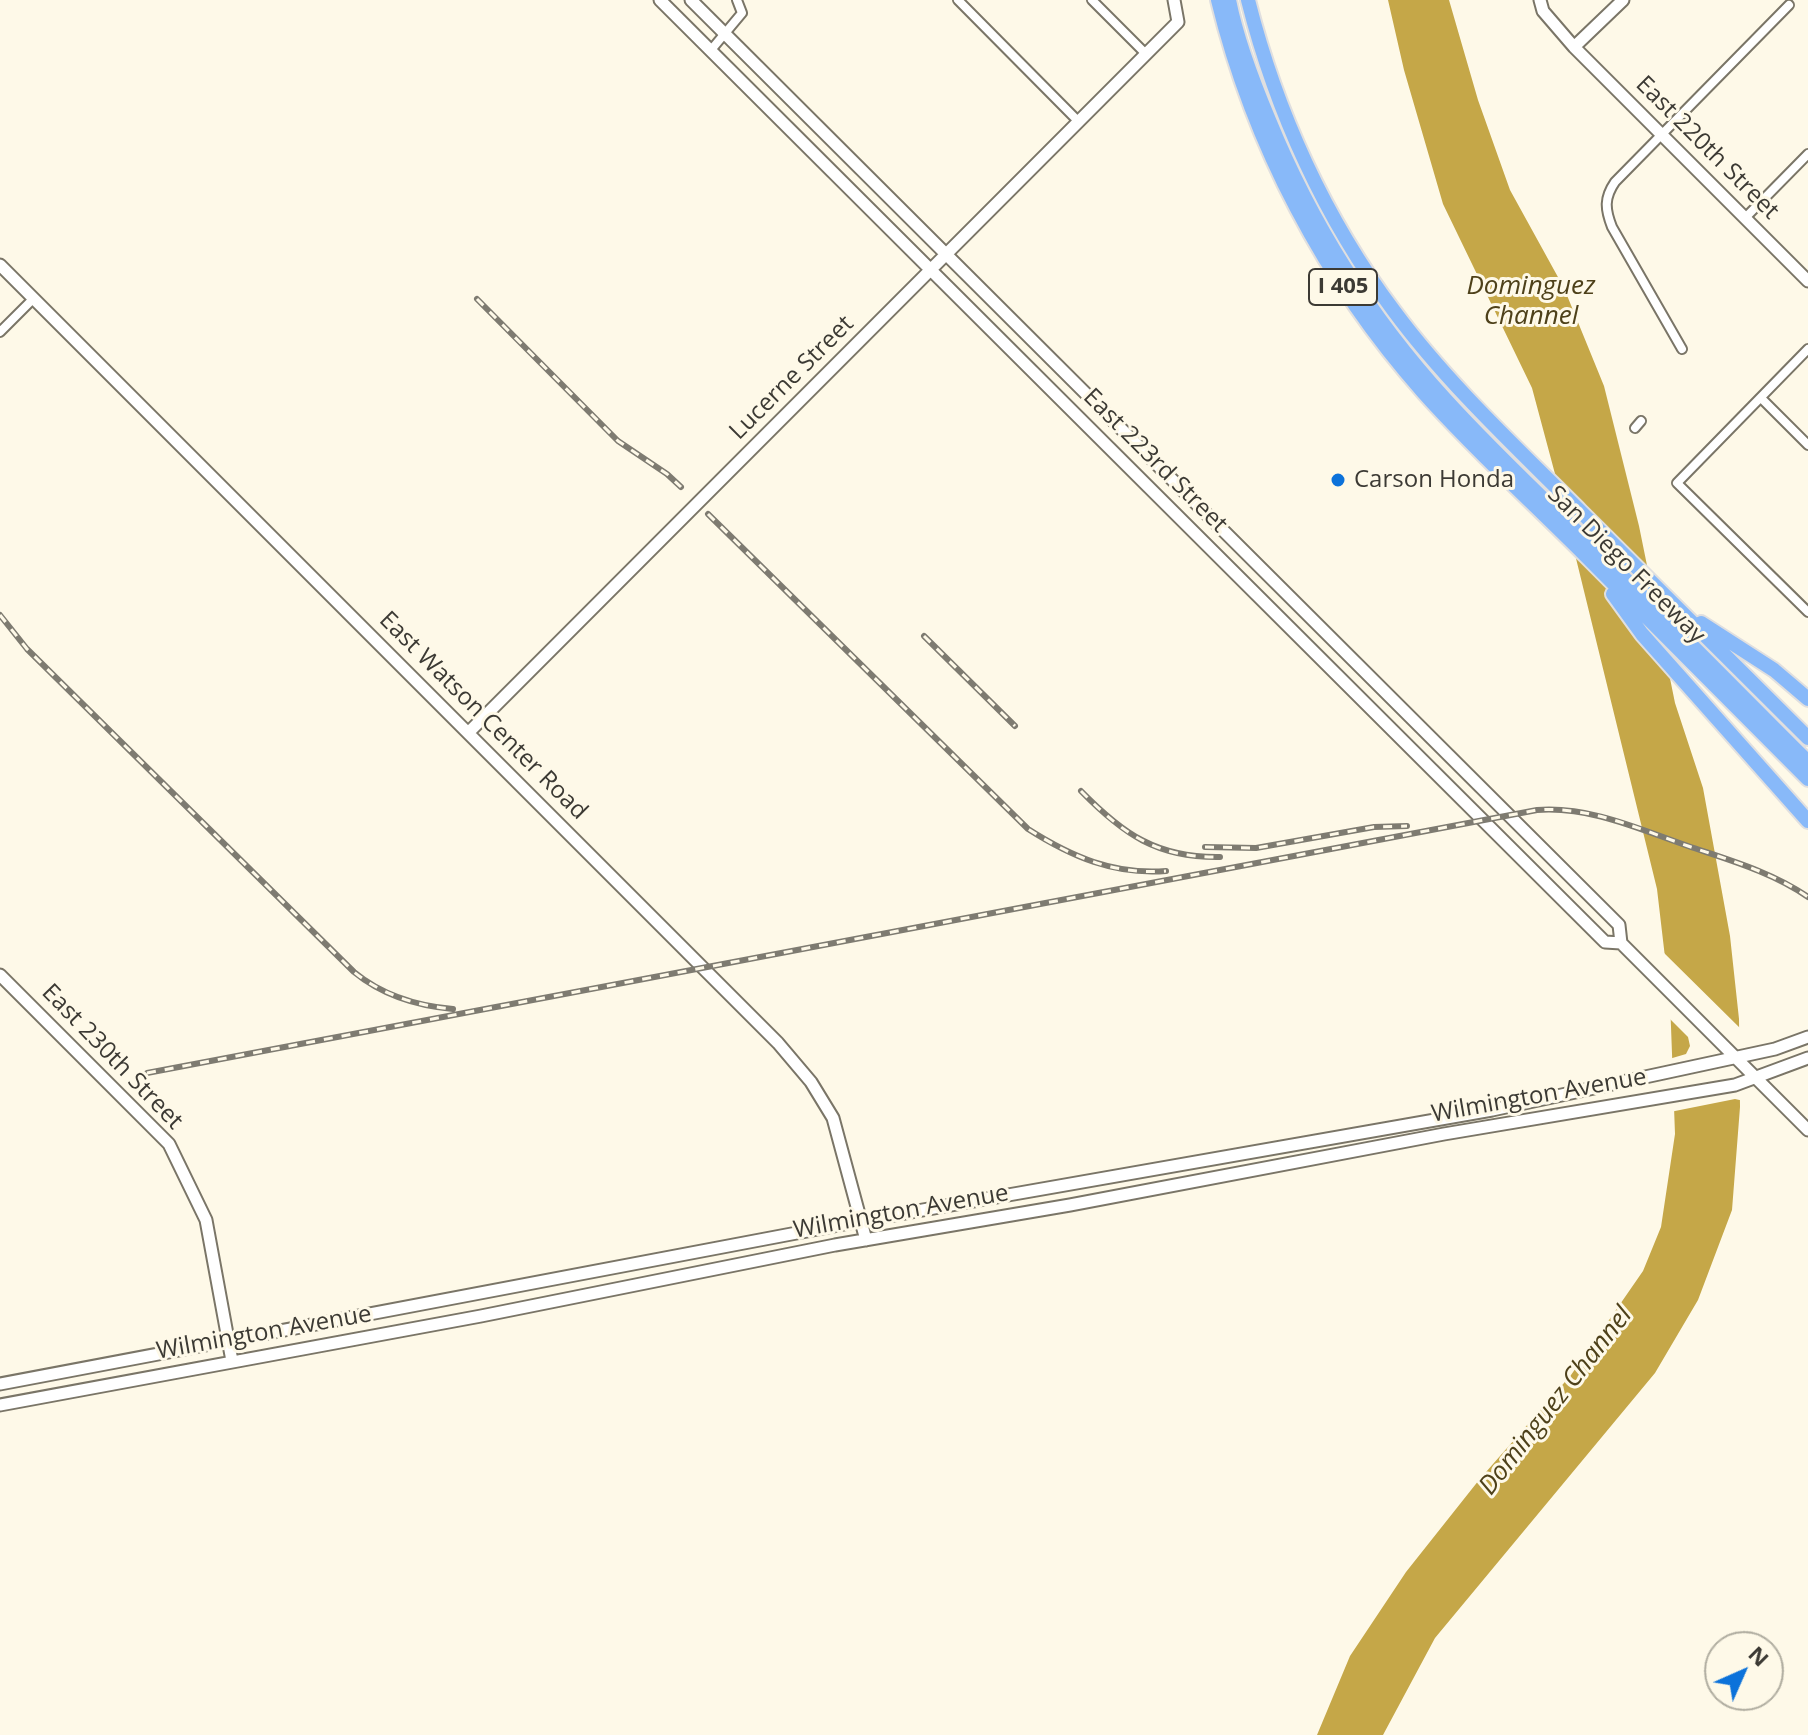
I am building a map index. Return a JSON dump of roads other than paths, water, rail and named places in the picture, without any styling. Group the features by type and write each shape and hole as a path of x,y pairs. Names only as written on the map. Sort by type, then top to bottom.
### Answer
{"highway":[{"name":"San Diego Freeway","path":"1218,0 1237,67 1292,200 1335,274 1374,331 1423,391 1808,779"},
{"path":"1229,0 1242,49 1285,161 1334,253 1380,319 1444,399 1543,493 1808,762"},
{"path":"1237,0 1269,103 1300,175 1333,238 1407,345 1543,493"},
{"name":"San Diego Freeway","path":"1248,0 1266,63 1297,145 1315,182 1359,260 1419,342 1476,406 1808,738"},
{"path":"1587,557 1642,634 1808,821"},
{"path":"1677,608 1774,670 1808,699"},
{"path":"1684,634 1808,753"}],"main road":[{"name":"East 223rd Street","path":"660,0 1605,942 1621,943"},
{"name":"East 223rd Street","path":"691,0 1619,925 1621,943 1760,1080"},
{"path":"1146,54 1178,22 1174,0"},
{"name":"East 220th Street","path":"1540,0 1543,11 1574,47 1808,281"},
{"path":"1574,47 1623,0"},
{"name":"Lucerne Street","path":"469,732 1146,54"},
{"name":"East Watson Center Road","path":"0,265 778,1043 808,1078 833,1118 866,1240"},
{"name":"East 230th Street","path":"0,975 169,1144 206,1220 232,1361"},
{"name":"Wilmington Avenue","path":"0,1384 860,1221 1492,1110 1763,1051 1808,1037"},
{"name":"Wilmington Avenue","path":"0,1405 1266,1166 1760,1080 1808,1058"},
{"path":"1760,1080 1808,1130"},
{"path":"1263,1149 1266,1166"}],"street":[{"path":"711,50 742,13 737,0"},
{"path":"958,0 1078,121"},
{"path":"1092,0 1146,54"},
{"path":"1682,349 1607,213 1606,200 1615,182 1789,5"},
{"path":"1745,218 1808,154"},
{"path":"0,332 33,299"},
{"path":"1808,349 1677,483 1808,612"},
{"path":"1761,398 1808,445"}],"water":[{"name":"Dominguez Channel","path":"1388,0 1449,0 1478,100 1510,190 1564,288 1604,386 1639,526 1675,703 1703,788 1730,936 1739,1019 1740,1107 1732,1210 1698,1300 1655,1373 1435,1638 1383,1735 1317,1735 1350,1656 1406,1572 1479,1480 1571,1375 1643,1271 1661,1227 1675,1134 1670,1000 1657,889 1558,485 1532,388 1443,204 1404,70"}],"railway":[{"path":"477,299 618,441 681,487"},
{"path":"708,514 1028,829 1094,862 1129,870 1166,871"},
{"path":"0,615 27,649 354,972 376,987 401,998 453,1009"},
{"path":"924,636 1015,726"},
{"path":"1081,791 1127,831 1159,848 1220,857"},
{"path":"147,1073 1537,810 1595,815 1633,826 1750,867 1808,897"},
{"path":"1205,847 1256,848 1374,827 1407,826"}],"place":[{"name":"Carson Honda","path":"1338,480"}]}
